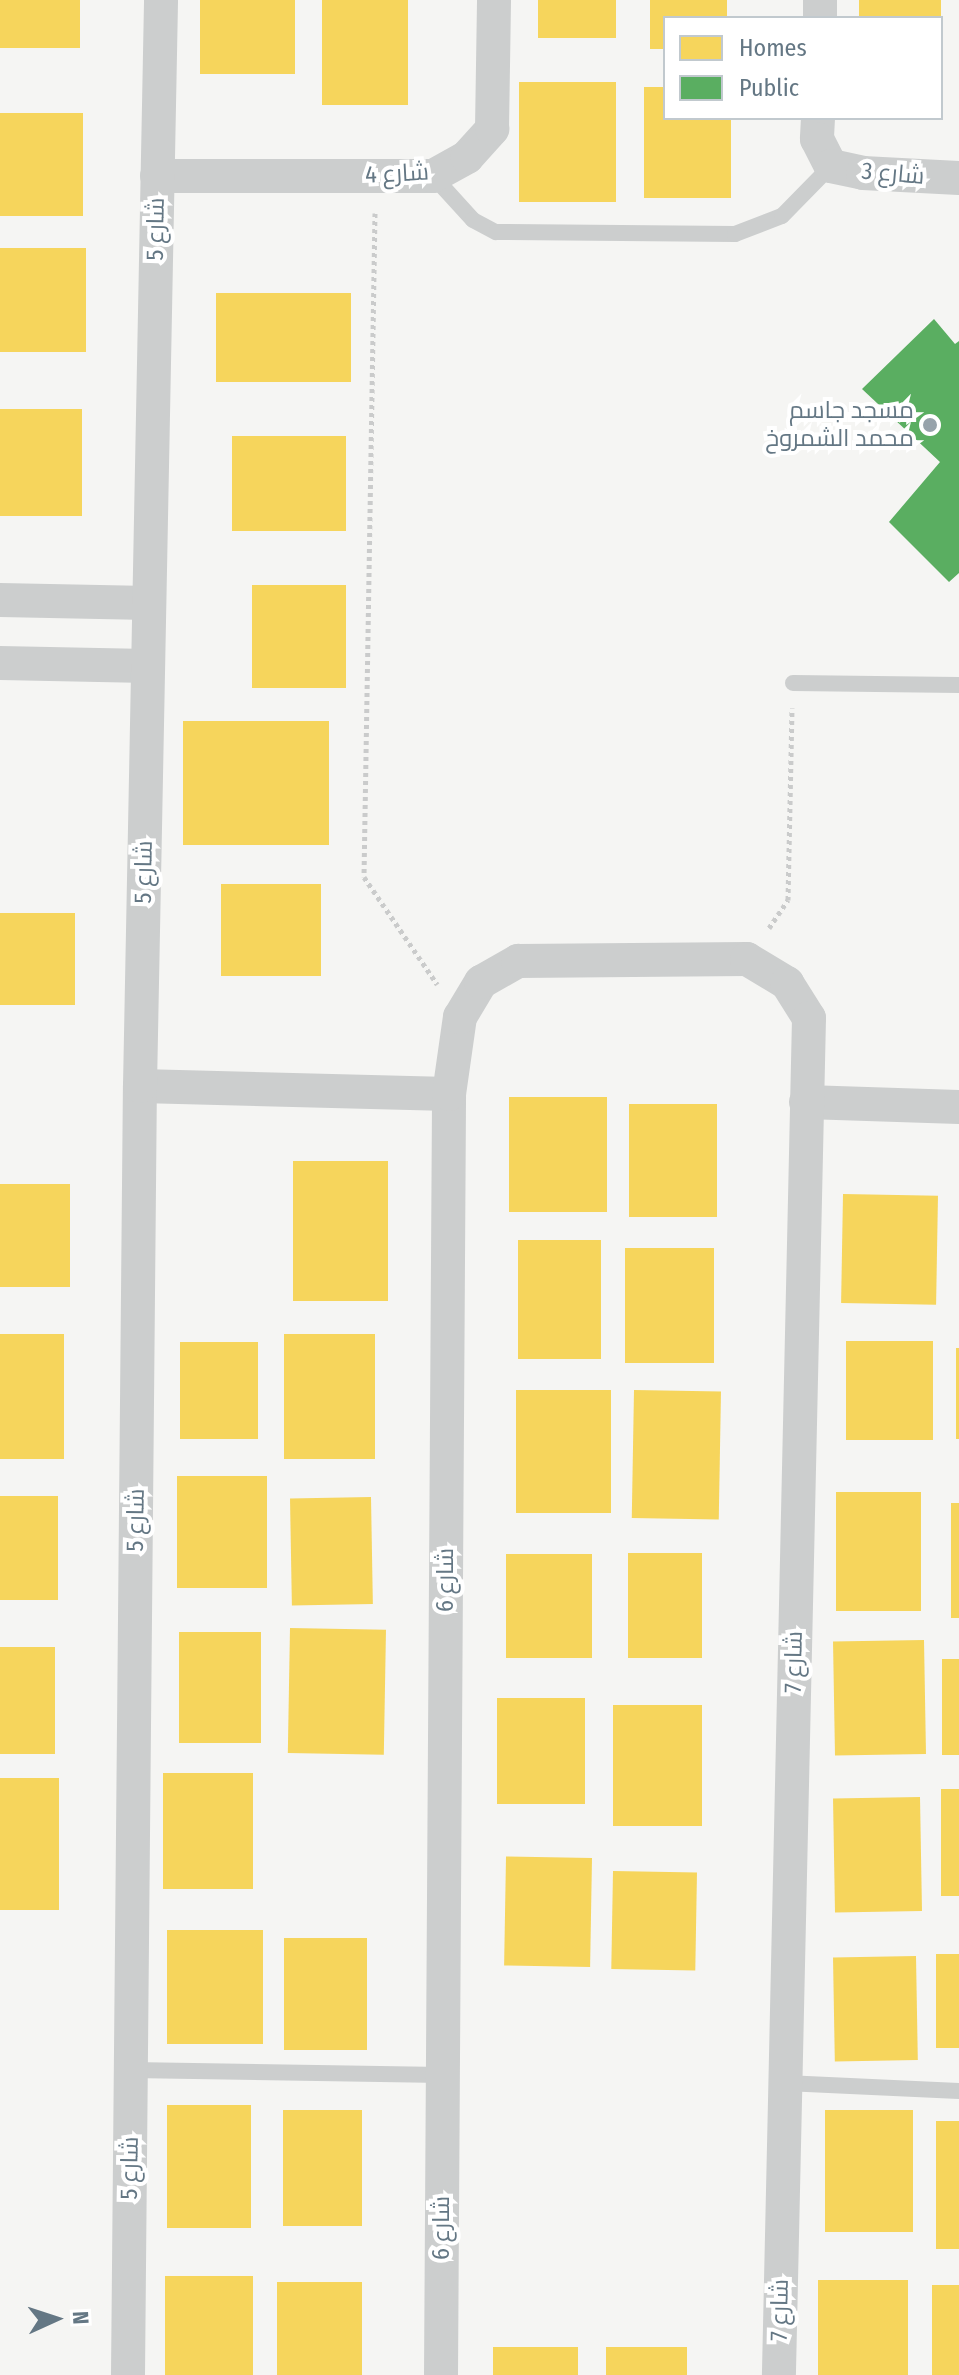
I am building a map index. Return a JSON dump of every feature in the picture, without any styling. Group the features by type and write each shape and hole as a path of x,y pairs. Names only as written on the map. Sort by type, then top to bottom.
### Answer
{"street":[{"name":"شارع 5","path":"128,2375 140,1086 161,0"},
{"name":"شارع 4","path":"157,176 433,176 467,157 492,129 494,0"},
{"name":"شارع 3","path":"818,120 817,139 831,166 863,173 959,178"},
{"path":"0,600 149,603"},
{"path":"0,663 148,666"},
{"path":"460,1017 481,982 518,961 747,959"},
{"name":"شارع 7","path":"747,959 787,983 809,1018 779,2375"},
{"name":"شارع 6","path":"441,2375 449,1094 460,1017"},
{"path":"140,1086 449,1094"},
{"path":"806,1102 959,1107"}],"lane":[{"path":"433,176 473,220 496,232 735,234 782,216 831,166"},
{"path":"793,683 959,685"},
{"path":"131,2070 443,2075"},
{"path":"785,2083 959,2091"}],"path":[{"path":"375,176 364,877 460,1017"},
{"path":"747,959 788,900 793,683"}],"building: Homes":[{"path":"0,0 80,0 80,48 0,48"},
{"path":"200,0 295,0 295,74 200,74"},
{"path":"322,0 408,0 408,105 322,105"},
{"path":"538,0 616,0 616,38 538,38"},
{"path":"650,0 727,0 727,16 663,16 663,49 650,49"},
{"path":"859,0 941,0 941,16 859,16"},
{"path":"519,82 616,82 616,202 519,202"},
{"path":"644,87 663,87 663,120 731,120 731,198 644,198"},
{"path":"0,113 83,113 83,216 0,216"},
{"path":"0,248 86,248 86,352 0,352"},
{"path":"216,293 351,293 351,382 216,382"},
{"path":"0,409 82,409 82,516 0,516"},
{"path":"232,436 346,436 346,531 232,531"},
{"path":"252,585 346,585 346,688 252,688"},
{"path":"183,721 329,721 329,845 183,845"},
{"path":"221,884 321,884 321,976 221,976"},
{"path":"0,913 75,913 75,1005 0,1005"},
{"path":"509,1097 607,1097 607,1212 509,1212"},
{"path":"629,1104 717,1104 717,1217 629,1217"},
{"path":"293,1161 388,1161 388,1301 293,1301"},
{"path":"0,1184 70,1184 70,1287 0,1287"},
{"path":"843,1194 938,1196 936,1305 841,1303"},
{"path":"518,1240 601,1240 601,1359 518,1359"},
{"path":"625,1248 714,1248 714,1363 625,1363"},
{"path":"0,1334 64,1334 64,1459 0,1459"},
{"path":"284,1334 375,1334 375,1459 284,1459"},
{"path":"846,1341 933,1341 933,1440 846,1440"},
{"path":"180,1342 258,1342 258,1439 180,1439"},
{"path":"956,1348 959,1348 959,1439 956,1439"},
{"path":"516,1390 611,1390 611,1513 516,1513"},
{"path":"634,1390 721,1392 719,1519 632,1518"},
{"path":"177,1476 267,1476 267,1588 177,1588"},
{"path":"836,1492 921,1492 921,1611 836,1611"},
{"path":"0,1496 58,1496 58,1600 0,1600"},
{"path":"371,1497 373,1604 292,1605 290,1498"},
{"path":"951,1503 959,1503 959,1618 951,1618"},
{"path":"628,1553 702,1553 702,1658 628,1658"},
{"path":"506,1554 592,1554 592,1658 506,1658"},
{"path":"290,1628 386,1630 384,1755 288,1753"},
{"path":"179,1632 261,1632 261,1743 179,1743"},
{"path":"924,1640 926,1754 835,1756 833,1642"},
{"path":"0,1647 55,1647 55,1754 0,1754"},
{"path":"942,1659 959,1659 959,1755 942,1755"},
{"path":"497,1698 585,1698 585,1804 497,1804"},
{"path":"613,1705 702,1705 702,1826 613,1826"},
{"path":"163,1773 253,1773 253,1889 163,1889"},
{"path":"0,1778 59,1778 59,1910 0,1910"},
{"path":"941,1789 959,1789 959,1896 941,1896"},
{"path":"920,1797 922,1911 835,1913 833,1799"},
{"path":"506,1856 592,1858 590,1967 504,1965"},
{"path":"613,1871 697,1872 695,1970 611,1969"},
{"path":"167,1930 263,1930 263,2044 167,2044"},
{"path":"284,1938 367,1938 367,2050 284,2050"},
{"path":"936,1954 959,1954 959,2048 936,2048"},
{"path":"916,1956 918,2060 835,2061 833,1957"},
{"path":"167,2105 251,2105 251,2228 167,2228"},
{"path":"283,2110 362,2110 362,2226 283,2226"},
{"path":"825,2110 913,2110 913,2232 825,2232"},
{"path":"936,2121 959,2121 959,2249 936,2249"},
{"path":"165,2276 253,2276 253,2375 165,2375"},
{"path":"818,2280 908,2280 908,2375 818,2375"},
{"path":"277,2282 362,2282 362,2375 277,2375"},
{"path":"932,2285 959,2285 959,2375 932,2375"},
{"path":"493,2347 578,2347 578,2375 493,2375"},
{"path":"606,2347 687,2347 687,2375 606,2375"}],"building: Public":[{"name":"مسجد جاسم محمد الشمروخ","path":"934,319 955,344 959,341 959,573 949,582 889,522 940,462 862,389"}],"place":[{"name":"مسجد جاسم محمد الشمروخ","path":"930,425"}]}
